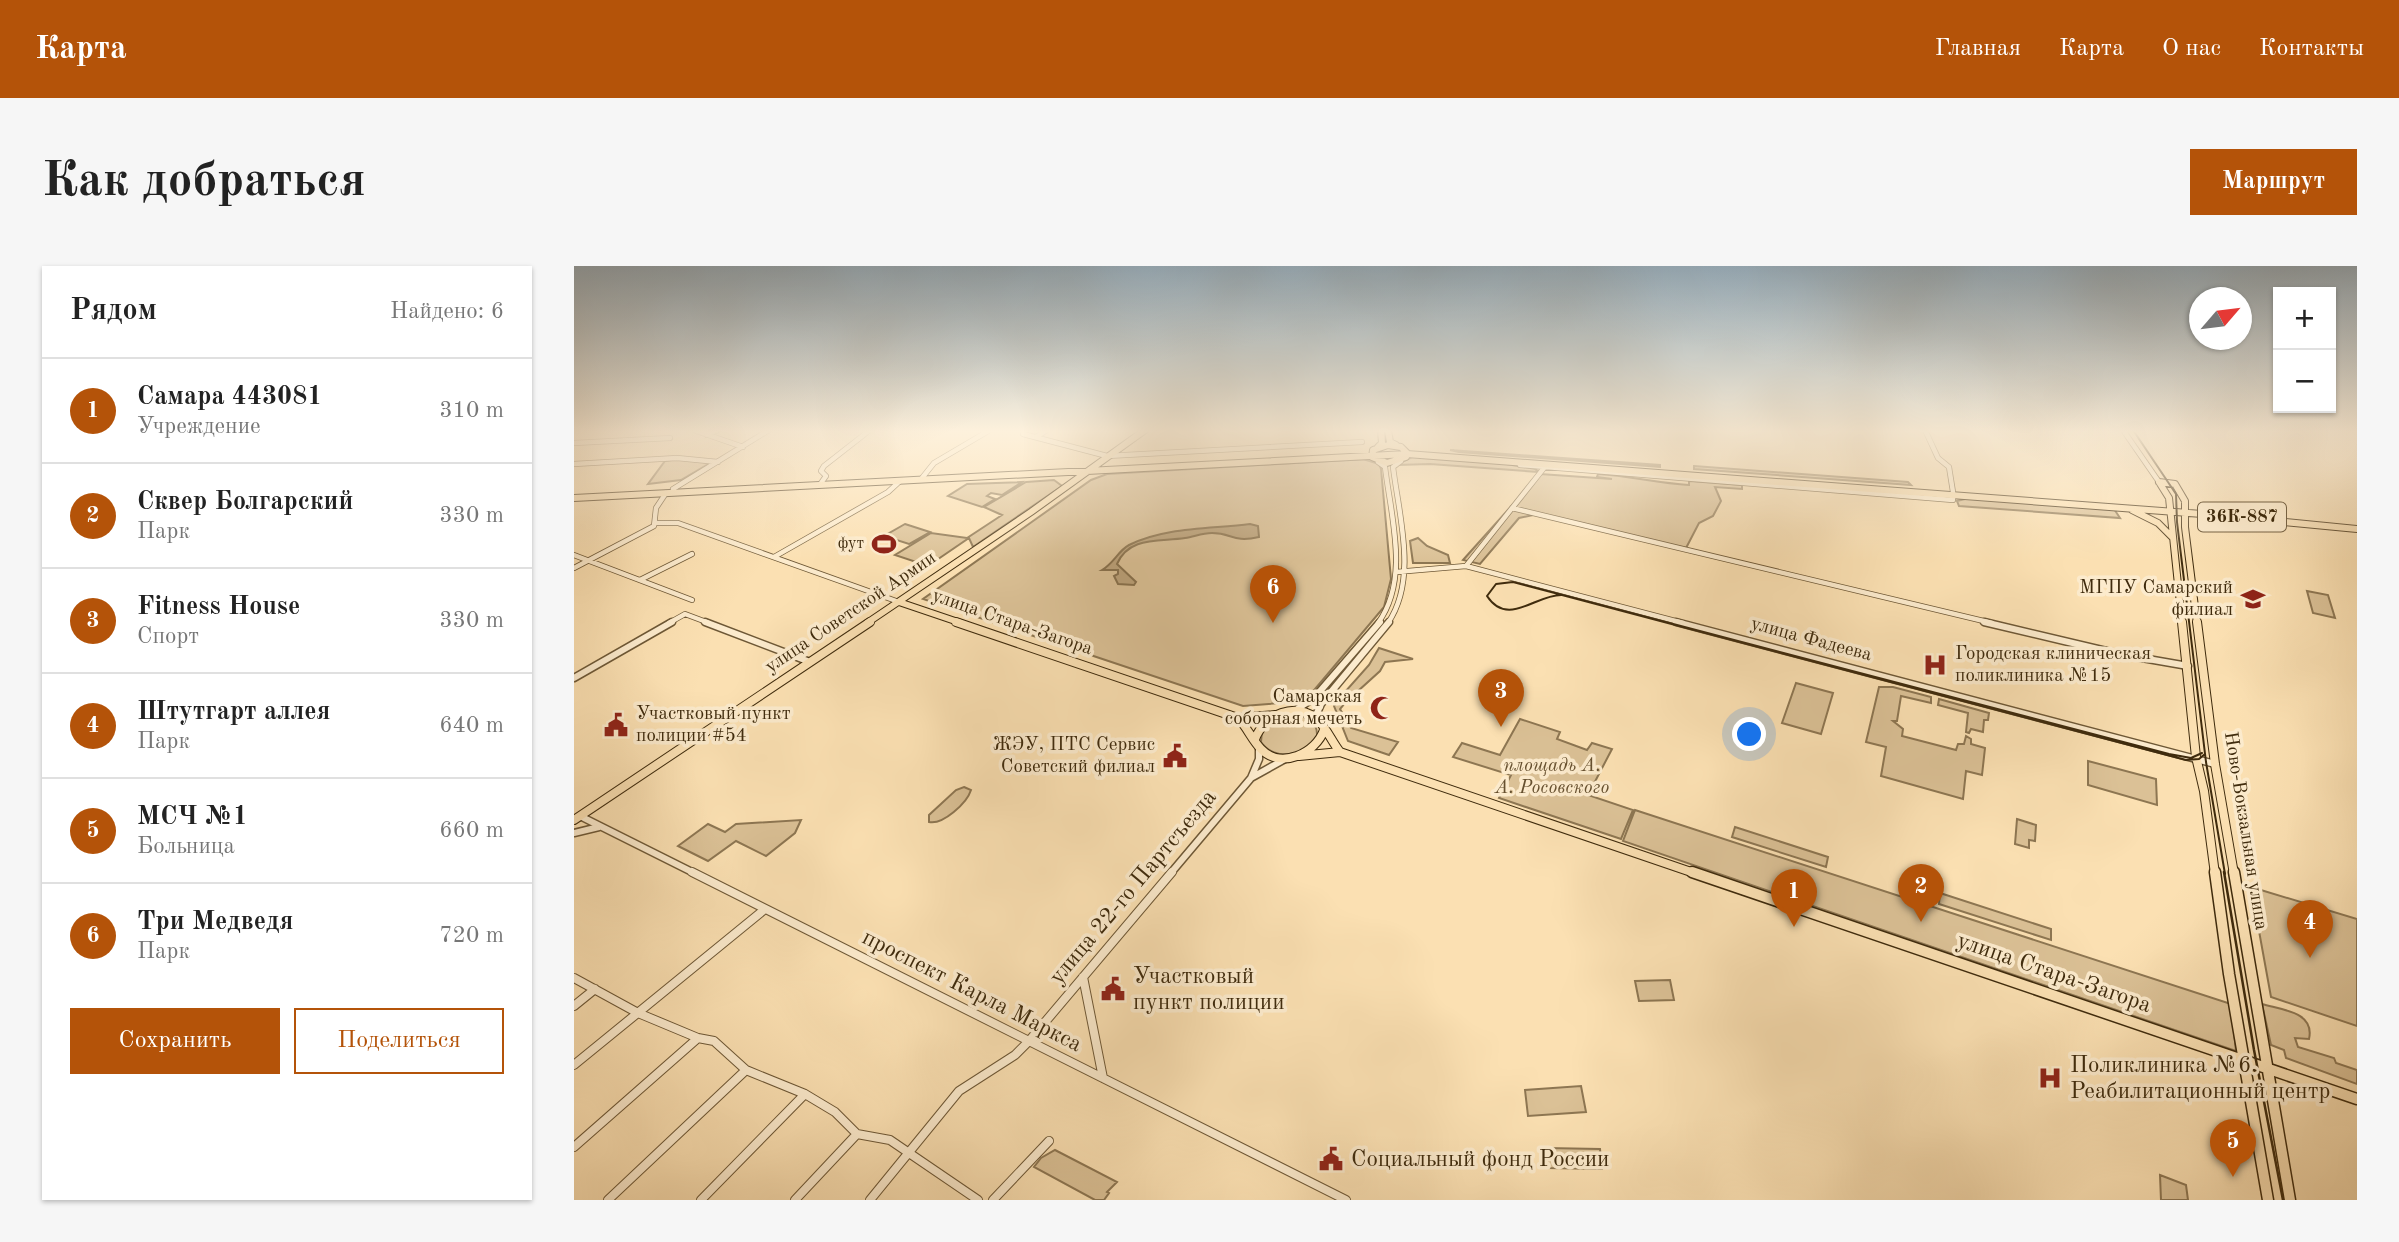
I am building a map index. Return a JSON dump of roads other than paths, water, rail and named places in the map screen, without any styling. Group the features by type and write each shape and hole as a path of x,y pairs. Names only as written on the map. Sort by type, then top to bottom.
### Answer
{"main road":[{"name":"36К-887","path":"574,496 987,474"},
{"name":"36К-887","path":"670,491 1010,474"},
{"name":"улица Советской Армии","path":"577,818 1085,474"},
{"name":"36К-887","path":"1673,474 1953,493"},
{"name":"36К-887","path":"1688,474 2184,510 2357,527"},
{"name":"36К-887","path":"1696,474 2170,509"},
{"name":"Ново-Вокзальная улица","path":"2156,478 2175,484 2183,497 2215,764 2290,1200"},
{"name":"Ново-Вокзальная улица","path":"2156,478 2169,498 2196,758 2204,792 2230,974 2268,1200"},
{"name":"36К-887","path":"2125,507 2158,523 2173,538"},
{"name":"улица Стара-Загора","path":"899,602 1238,718 1275,715"},
{"path":"1257,743 1263,722 1275,715 1302,712 1318,719 1340,752"},
{"path":"1238,718 1257,743 1275,757 1299,756 1318,744 1324,730"},
{"name":"улица Стара-Загора","path":"1299,756 1340,752 2357,1099"}],"street":[{"path":"574,568 657,523 656,508 670,491 699,474"},
{"path":"821,482 826,476 824,474"},
{"path":"922,477 925,474"},
{"path":"1318,719 1317,713 1321,704 1398,606 1403,590 1393,549 1386,474"},
{"path":"1291,712 1300,709 1314,697 1378,623 1392,600 1401,549 1394,474"},
{"path":"1466,566 1539,474"},
{"path":"1614,474 1952,500 1950,474"},
{"name":"Ново-Вокзальная улица","path":"2153,474 2156,478"},
{"path":"774,557 888,492 900,481"},
{"path":"1511,508 2097,649 2188,666"},
{"name":"улица Стара-Загора","path":"657,523 678,523 899,602"},
{"path":"1393,549 1401,549"},
{"path":"640,580 692,554"},
{"path":"574,555 692,600"},
{"name":"улица Фадеева","path":"1399,572 1466,566 2215,764"},
{"path":"574,678 688,614 810,662"},
{"name":"улица 22-го Партсъезда","path":"870,1200 959,1091 1013,1057 1083,977 1251,778 1259,759 1257,743"},
{"name":"улица 22-го Партсъезда","path":"1251,778 1287,758"},
{"name":"проспект Карла Маркса","path":"577,818 601,827 1346,1200"},
{"path":"574,833 601,827"},
{"path":"574,1065 765,909"},
{"path":"1083,977 1103,1078"},
{"path":"574,978 638,1013 698,1038 714,1041 746,1070 804,1094 835,1112 857,1134 890,1140 978,1200"},
{"path":"574,1006 595,989"},
{"path":"574,1147 698,1038"},
{"path":"608,1200 746,1070"},
{"path":"701,1200 804,1094"},
{"path":"795,1200 857,1134"},
{"path":"993,1200 1049,1141"}],"tram line":[{"path":"2162,474 2176,494 2177,522 2206,762 2225,874"},
{"path":"2202,753 2191,758 2169,754 1513,582 1496,584 1487,596 1495,605 1513,609 1562,595 2186,760 2199,759 2205,754"},
{"path":"2224,872 2283,1200"}],"place":[{"name":"фут","path":"884,544"},
{"name":"МГПУ Самарский филиал","path":"2253,599"},
{"name":"Три Медведя","path":"1273,623"},
{"name":"Городская клиническая поликлиника №15","path":"1935,665"},
{"name":"Самарская соборная мечеть","path":"1382,708"},
{"name":"Участковый пункт полиции #54","path":"616,725"},
{"name":"Fitness House","path":"1501,727"},
{"name":"ЖЭУ, ПТС Сервис Советский филиал","path":"1175,756"},
{"name":"Сквер Болгарский","path":"1921,922"},
{"name":"Самара 443081","path":"1794,927"},
{"name":"Штутгарт аллея","path":"2310,958"},
{"name":"Участковый пункт полиции","path":"1113,989"},
{"name":"Поликлиника №6. Реабилитационный центр","path":"2050,1078"},
{"name":"Социальный фонд России","path":"1331,1159"},
{"name":"МСЧ №1","path":"2233,1177"}],"park label":[{"name":"площадь А. А. Росовского","path":"1552,777"}]}
